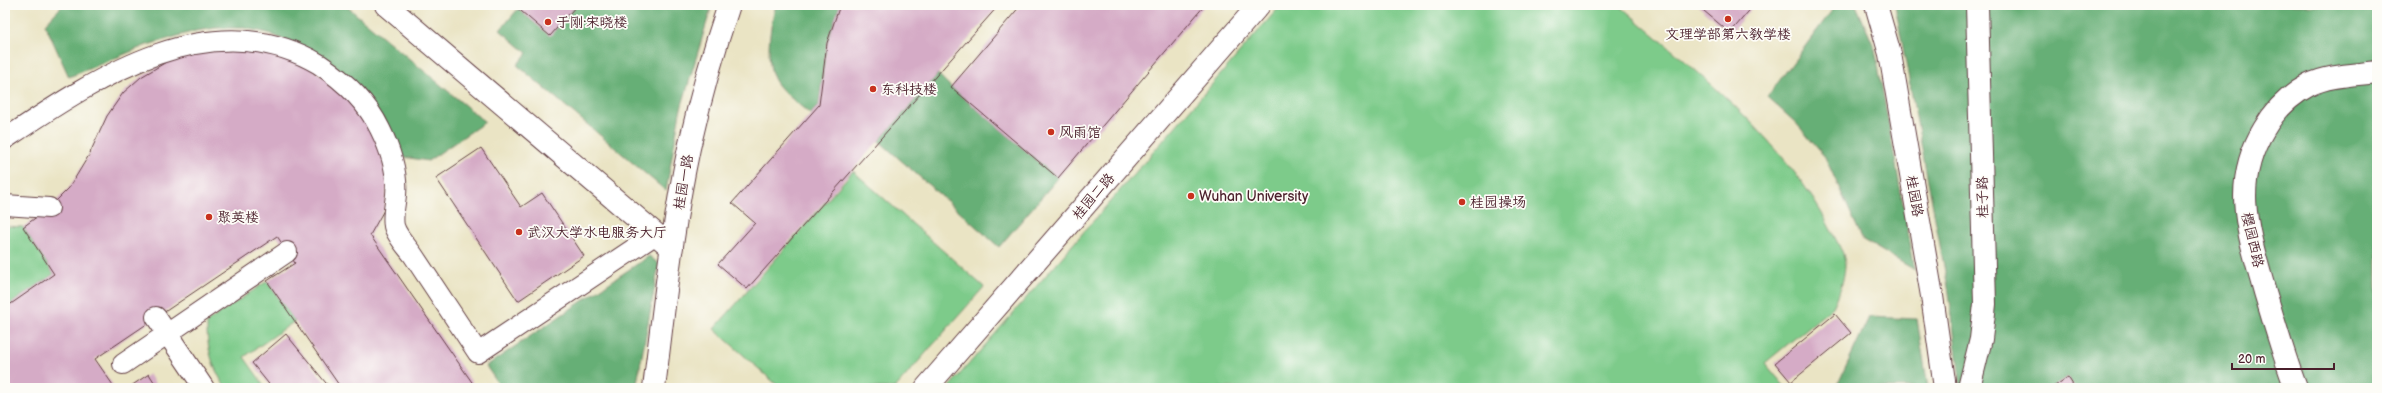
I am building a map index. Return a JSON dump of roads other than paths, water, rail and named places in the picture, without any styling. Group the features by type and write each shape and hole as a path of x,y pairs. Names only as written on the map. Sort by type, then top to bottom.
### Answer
{"street":[{"path":"386,5 664,241"},
{"name":"桂园一路","path":"654,388 664,241 689,149 711,58 729,5"},
{"name":"桂园二路","path":"926,388 1259,5"},
{"name":"桂园路","path":"1876,5 1890,54 1932,296 1945,388"},
{"name":"桂子路","path":"1969,388 1981,339 1985,304 1978,5"},
{"name":"樱园西路","path":"2296,388 2285,358 2247,229 2244,192 2249,158 2256,142 2275,111 2289,98 2309,85 2334,77 2377,72"}],"lane":[{"path":"5,139 106,74 173,45 215,36 241,36 266,40 294,50 331,72 354,93 379,127 389,149 394,227 478,353 664,241"},
{"path":"5,205 49,208"},
{"path":"123,364 287,252"},
{"path":"156,317 204,388"}],"place":[{"name":"文理学部第六教学楼","path":"1728,19"},
{"name":"于刚·宋晓楼","path":"548,22"},
{"name":"东科技楼","path":"873,89"},
{"name":"风雨馆","path":"1051,132"},
{"name":"Wuhan University","path":"1191,196"},
{"name":"桂园操场","path":"1462,202"},
{"name":"聚英楼","path":"209,217"},
{"name":"武汉大学水电服务大厅","path":"519,232"}]}
